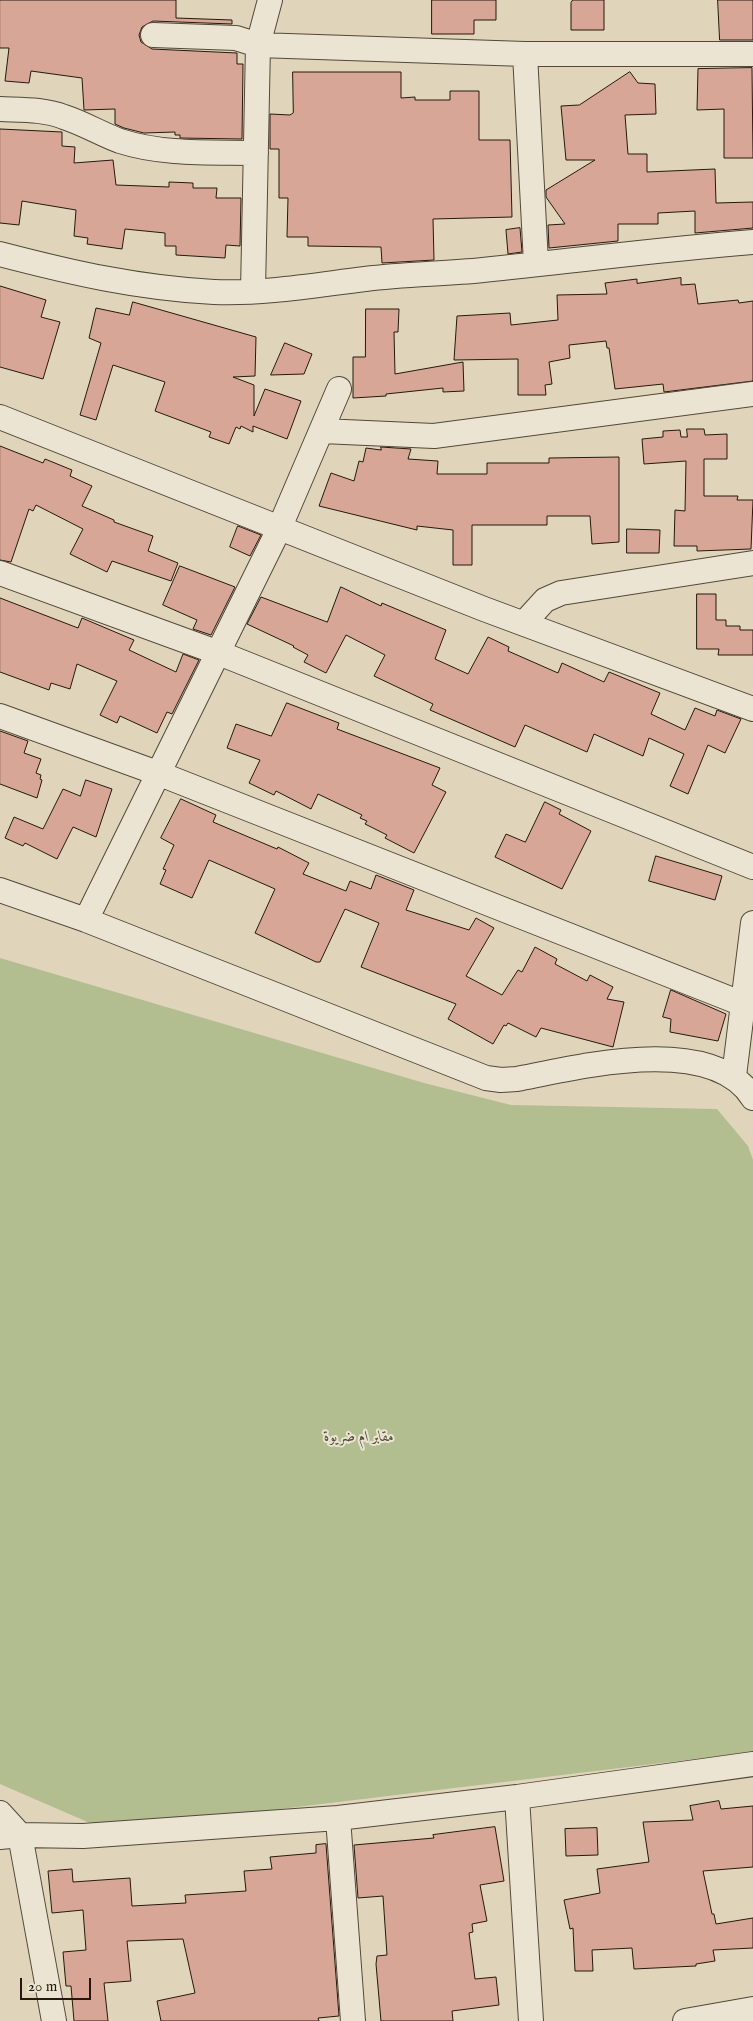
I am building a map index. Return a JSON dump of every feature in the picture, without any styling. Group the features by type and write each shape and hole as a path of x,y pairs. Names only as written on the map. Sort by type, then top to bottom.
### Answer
{"street":[{"path":"253,291 258,45 270,0"},
{"path":"153,35 236,38 258,45 526,54 753,54"},
{"path":"526,54 536,263"},
{"path":"0,109 34,110 63,116 120,141 145,146 175,150 256,153"},
{"path":"0,254 82,275 141,286 216,292 253,291 753,242"},
{"path":"86,920 160,774 279,529 339,389"},
{"path":"322,431 434,436 753,394"},
{"path":"0,417 279,529 753,709"},
{"path":"524,623 546,600 561,593 753,563"},
{"path":"0,573 219,653 753,867"},
{"path":"0,716 160,774 748,1006"},
{"path":"0,890 86,920 486,1078 501,1080 517,1079 638,1059 659,1058 682,1060 734,1076 753,1098"},
{"path":"734,1076 748,1006 753,923"},
{"path":"10,1836 82,1836 338,1818 753,1764"},
{"path":"517,1796 531,2021"},
{"path":"0,1813 10,1836 54,2021"},
{"path":"338,1818 353,2021"},
{"path":"685,2021 753,2009"}],"green space":[{"name":"مقابر ام ضريوة","path":"0,958 424,1083 511,1105 717,1109 748,1146 753,1160 753,1752 106,1830 0,1784"}],"building":[{"path":"0,0 176,0 176,18 232,20 232,24 153,21 142,27 139,35 141,42 152,49 237,53 237,64 243,64 242,139 180,138 180,135 175,135 175,132 144,133 124,128 115,124 115,109 84,110 82,78 31,71 29,83 5,81 9,48 0,48"},
{"path":"432,0 496,0 496,20 474,20 474,34 432,34"},
{"path":"573,0 604,0 604,30 571,30 571,3"},
{"path":"718,0 753,0 753,40 720,40"},
{"path":"752,68 753,158 724,158 724,109 697,110 698,69"},
{"path":"293,72 401,72 401,98 415,97 415,100 450,100 450,91 479,91 479,140 510,140 512,217 433,219 434,260 382,263 381,247 308,246 308,237 287,237 288,198 279,198 279,149 270,149 270,114 290,115 293,113"},
{"path":"630,72 638,83 655,84 656,114 625,115 628,154 647,154 647,172 715,169 716,203 753,202 753,228 695,233 695,211 658,213 658,224 618,224 618,241 549,248 548,225 565,224 546,197 546,190 595,160 566,160 561,106 579,105"},
{"path":"0,129 62,132 62,146 75,147 74,163 113,160 116,185 169,187 169,182 193,183 193,188 217,188 216,198 241,198 240,246 226,245 225,258 176,255 176,246 165,246 165,233 125,229 122,249 87,244 88,238 74,236 76,210 22,201 19,225 0,223"},
{"path":"520,228 522,252 508,254 506,230"},
{"path":"681,278 681,285 695,284 698,304 738,300 739,303 753,301 753,381 664,392 663,384 615,389 609,348 607,348 606,341 569,345 570,358 549,362 552,384 545,385 546,395 518,395 518,359 454,360 457,316 510,313 511,325 558,320 557,295 607,294 605,283 637,279 637,283"},
{"path":"0,286 46,300 41,317 60,322 43,379 0,367"},
{"path":"133,302 256,337 255,376 233,377 254,385 254,416 265,389 301,401 287,439 253,426 253,432 241,426 240,429 236,427 229,444 209,437 211,432 155,411 165,382 113,365 96,420 80,415 101,343 89,338 96,308 129,315"},
{"path":"366,309 399,309 398,332 394,332 395,374 463,362 464,391 443,392 443,388 386,394 386,396 353,398 353,357 365,357"},
{"path":"285,343 312,354 304,374 271,375"},
{"path":"687,429 704,429 705,435 727,434 727,459 704,459 704,496 738,496 737,500 753,500 751,549 697,551 697,546 674,546 675,510 685,511 686,461 644,464 642,439 663,437 663,431 680,430 681,437 687,437"},
{"path":"0,446 43,463 45,459 72,470 70,476 92,486 82,506 114,520 114,522 153,536 148,551 178,563 171,581 112,561 107,572 70,554 83,529 36,505 33,511 29,509 11,562 0,560"},
{"path":"381,447 411,449 408,459 438,461 437,474 487,474 487,463 549,463 549,458 619,457 619,542 592,544 590,516 547,516 547,525 472,525 472,565 453,565 453,530 417,526 417,530 319,506 331,473 354,481 359,461 363,462 366,448 381,450"},
{"path":"238,526 261,535 250,556 230,547"},
{"path":"627,529 660,530 659,553 627,553"},
{"path":"180,566 235,587 211,635 193,629 197,620 163,605"},
{"path":"341,587 381,606 382,603 446,630 435,659 468,674 488,637 509,647 508,651 558,673 562,663 604,682 609,672 660,693 651,714 685,730 695,708 715,716 717,710 741,719 725,753 708,745 688,794 670,786 684,754 649,738 643,756 594,734 587,752 525,725 515,747 430,710 433,704 374,676 385,655 346,635 326,673 304,662 308,655 294,646 247,624 261,597 327,622"},
{"path":"697,594 716,594 716,620 726,620 726,626 740,626 740,630 753,630 753,655 718,655 719,649 697,649"},
{"path":"0,598 78,628 82,618 134,640 129,650 176,672 183,654 199,660 172,714 167,712 157,733 120,716 117,723 100,715 117,681 77,664 70,689 51,683 49,690 0,672"},
{"path":"287,703 339,723 337,729 440,768 432,785 446,792 414,853 385,838 387,835 365,824 367,821 360,818 362,815 318,794 311,809 276,791 274,795 249,783 260,760 227,748 236,724 271,736"},
{"path":"0,731 28,741 24,753 41,759 36,773 41,775 40,779 42,780 37,798 0,784"},
{"path":"86,780 112,789 96,837 73,827 57,859 25,843 23,846 5,838 14,817 43,829 63,789 80,796"},
{"path":"181,799 216,815 213,822 277,849 278,847 309,863 303,874 346,891 350,881 371,889 376,875 414,890 406,910 469,930 476,918 494,928 466,976 502,995 518,970 522,972 535,947 557,959 555,964 587,981 590,975 613,987 607,999 624,1002 613,1047 541,1028 536,1037 508,1023 506,1026 504,1025 493,1044 448,1019 456,1004 361,967 379,923 345,909 320,962 316,962 255,933 275,889 209,860 192,898 160,884 166,870 163,869 174,845 161,838"},
{"path":"545,802 561,810 559,814 591,831 562,889 495,857 506,834 525,842"},
{"path":"656,856 722,876 715,900 649,881"},
{"path":"671,990 726,1014 718,1041 670,1032 671,1019 663,1017"},
{"path":"719,1801 721,1809 753,1806 753,1867 703,1871 712,1914 714,1914 716,1924 753,1918 753,1948 713,1950 715,1961 696,1964 696,1966 634,1969 632,1948 592,1950 593,1971 575,1971 573,1928 570,1929 564,1900 600,1893 597,1869 649,1862 643,1822 693,1820 690,1806"},
{"path":"495,1827 504,1881 480,1885 487,1921 472,1924 473,1932 469,1933 475,1979 496,1977 499,2005 452,2011 453,2021 381,2021 376,1964 377,1956 387,1955 383,1896 358,1898 354,1845 434,1838 433,1835"},
{"path":"597,1828 598,1855 566,1856 565,1829"},
{"path":"326,1844 339,2016 318,2018 319,2021 161,2021 157,2001 195,1993 183,1939 127,1941 131,1981 104,1983 108,2021 74,2021 71,1986 66,1986 63,1952 86,1950 83,1910 52,1913 48,1871 72,1869 73,1882 130,1878 132,1906 186,1903 185,1895 246,1891 244,1871 272,1869 270,1857 316,1853 316,1845"}]}
